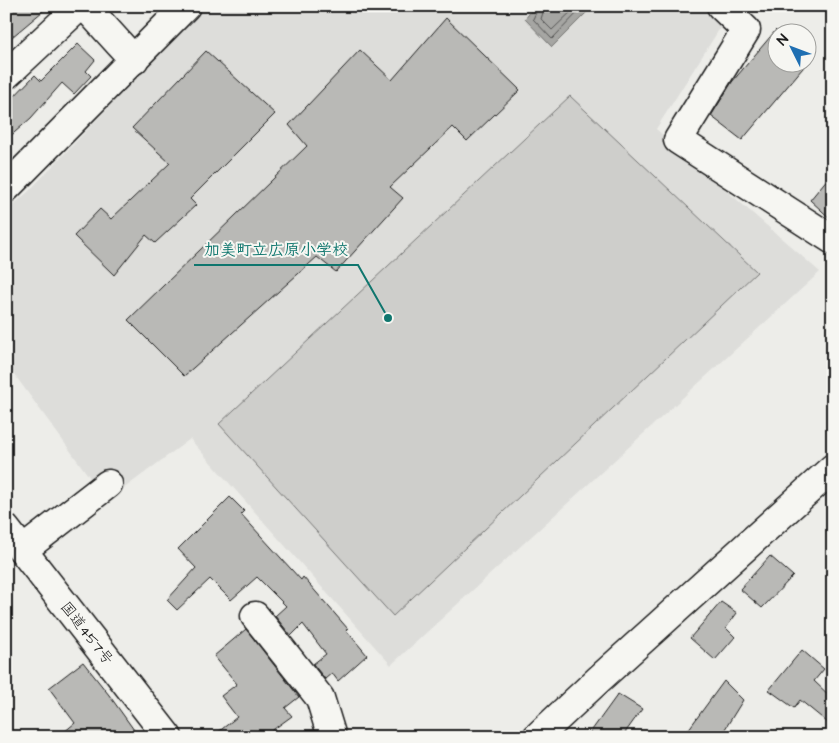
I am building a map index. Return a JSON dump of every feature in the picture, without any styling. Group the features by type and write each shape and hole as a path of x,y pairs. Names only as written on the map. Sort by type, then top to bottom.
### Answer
{"main road":[{"path":"11,62 80,6"},
{"path":"85,6 134,60"},
{"path":"6,188 186,6"},
{"path":"721,6 746,30 678,140 833,240"},
{"path":"537,737 605,673 833,468"},
{"path":"23,550 108,484"},
{"name":"国道457号","path":"6,529 168,737"},
{"path":"255,616 320,698 332,737"}],"shaded area":[{"path":"205,6 701,6 722,25 656,129 820,272 391,665 190,439 107,501 6,363 6,211 28,192"},
{"path":"570,96 757,272 393,616 219,424"}],"water":[{"path":"535,6 587,6 590,9 552,47 525,19"}],"building":[{"path":"6,6 49,6 6,42"},
{"path":"446,18 520,90 467,141 453,127 390,187 403,198 336,272 317,257 184,376 128,320 307,146 289,125 360,50 392,80"},
{"path":"766,42 766,72 800,72 742,140 711,116 732,82"},
{"path":"78,44 95,60 86,71 91,76 74,94 62,83 31,118 6,140 6,105 35,75 41,81"},
{"path":"206,51 275,114 190,199 196,205 155,243 146,235 114,275 74,236 100,209 111,219 170,163 132,128"},
{"path":"833,172 833,221 810,200"},
{"path":"230,497 244,511 241,514 301,580 303,577 348,629 346,630 367,655 338,681 332,673 325,679 313,664 326,654 303,624 291,636 275,616 286,606 257,577 231,600 210,579 177,610 167,600 196,568 178,549"},
{"path":"770,556 793,576 762,608 740,589"},
{"path":"721,602 737,613 726,628 735,637 715,660 690,638"},
{"path":"246,629 299,697 285,708 292,716 263,737 212,737 237,717 221,696 237,684 214,656"},
{"path":"802,650 824,669 814,681 833,699 833,727 800,700 794,708 769,690"},
{"path":"83,662 139,737 58,737 75,723 49,688"},
{"path":"724,681 743,700 720,737 683,737"},
{"path":"618,694 642,709 622,737 587,737"}],"place":[{"name":"加美町立広原小学校","path":"388,318"}]}
